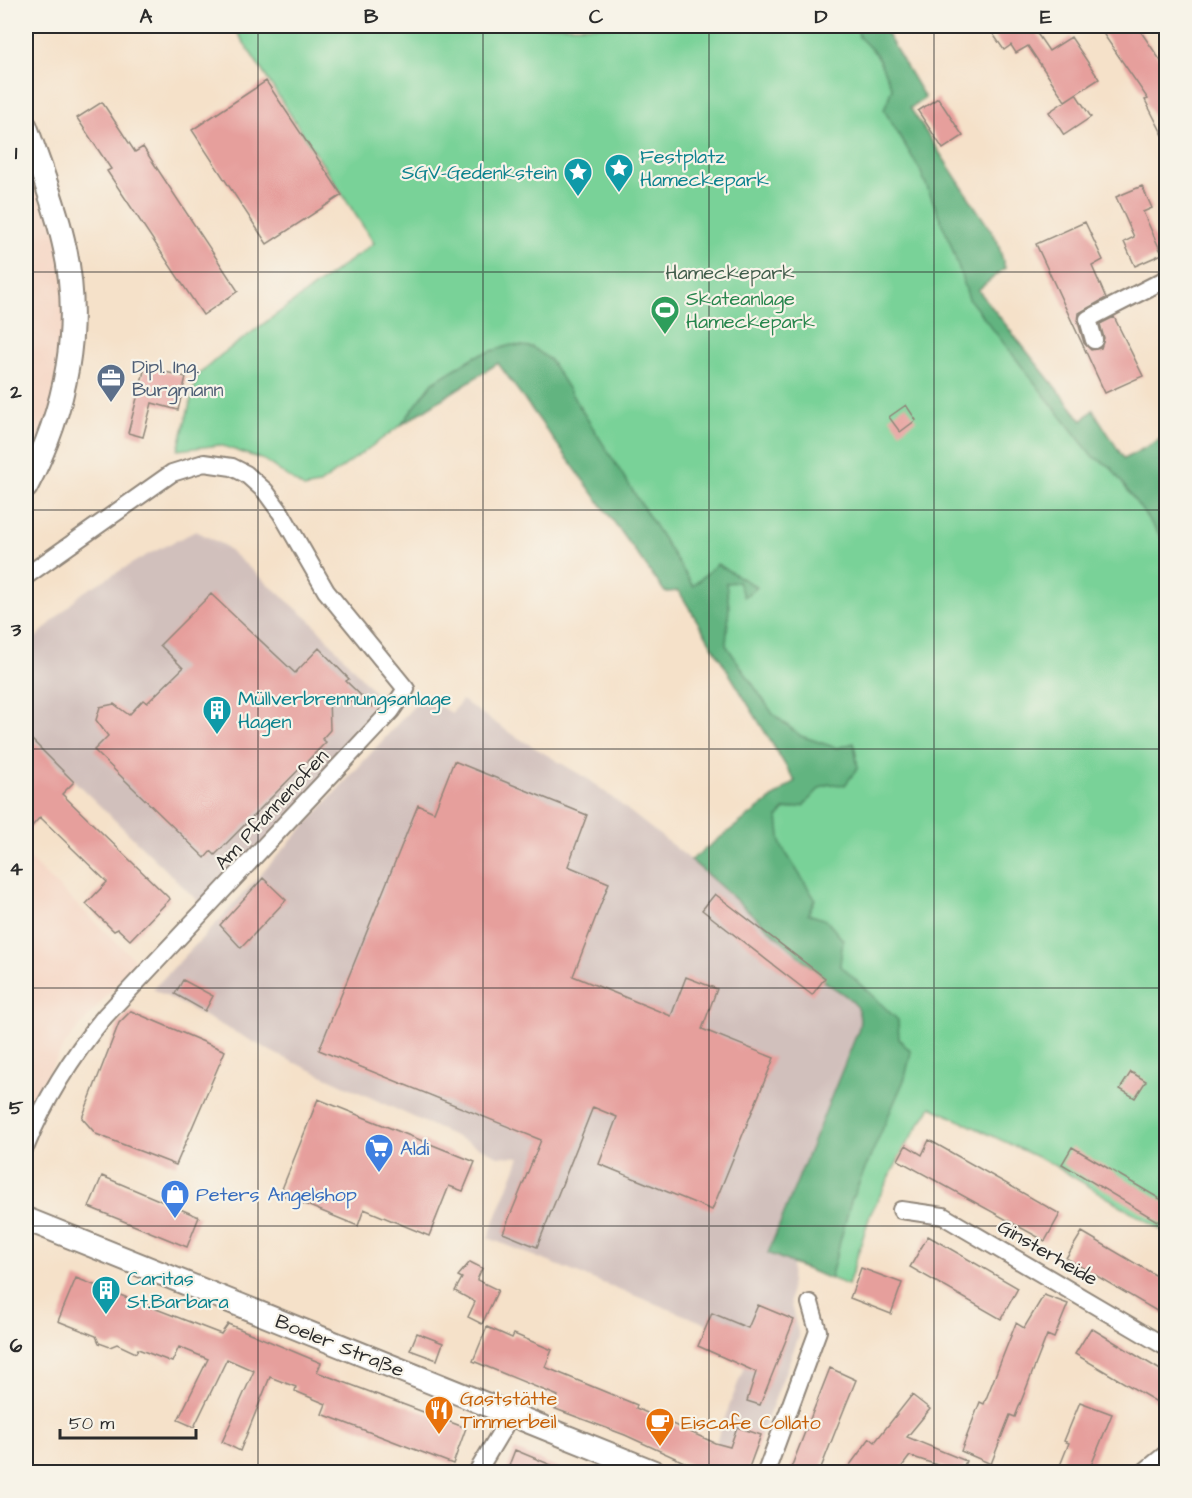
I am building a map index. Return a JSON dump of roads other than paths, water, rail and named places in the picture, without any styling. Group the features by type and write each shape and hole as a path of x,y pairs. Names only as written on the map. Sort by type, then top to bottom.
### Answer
{"street":[{"path":"26,127 63,240 72,310 71,349 65,388 54,425 26,488"},
{"path":"1094,340 1088,319 1167,279"},
{"name":"Am Pfannenofen","path":"26,576 172,473 204,463 232,467 246,474 265,491 281,513 326,591 406,689 391,711 99,1023 61,1077 26,1146"},
{"name":"Ginsterheide","path":"902,1210 943,1216 1167,1347"},
{"name":"Boeler Straße","path":"26,1220 340,1344 654,1473"},
{"path":"766,1473 818,1331 810,1303"},
{"path":"477,1473 510,1415"},
{"path":"1144,1473 1167,1454"}],"place":[{"name":"Festplatz Hameckepark","path":"619,194"},
{"name":"SGV-Gedenkstein","path":"578,198"},
{"name":"Skateanlage Hameckepark","path":"665,336"},
{"name":"Dipl. Ing. Burgmann","path":"111,404"},
{"name":"Müllverbrennungsanlage Hagen","path":"217,736"},
{"name":"Aldi","path":"379,1174"},
{"name":"Peters Angelshop","path":"175,1220"},
{"name":"Caritas St.Barbara","path":"106,1316"},
{"name":"Gaststätte Timmerbeil","path":"439,1436"},
{"name":"Eiscafe Collato","path":"660,1448"}],"park label":[{"name":"Hameckepark","path":"730,272"}]}
